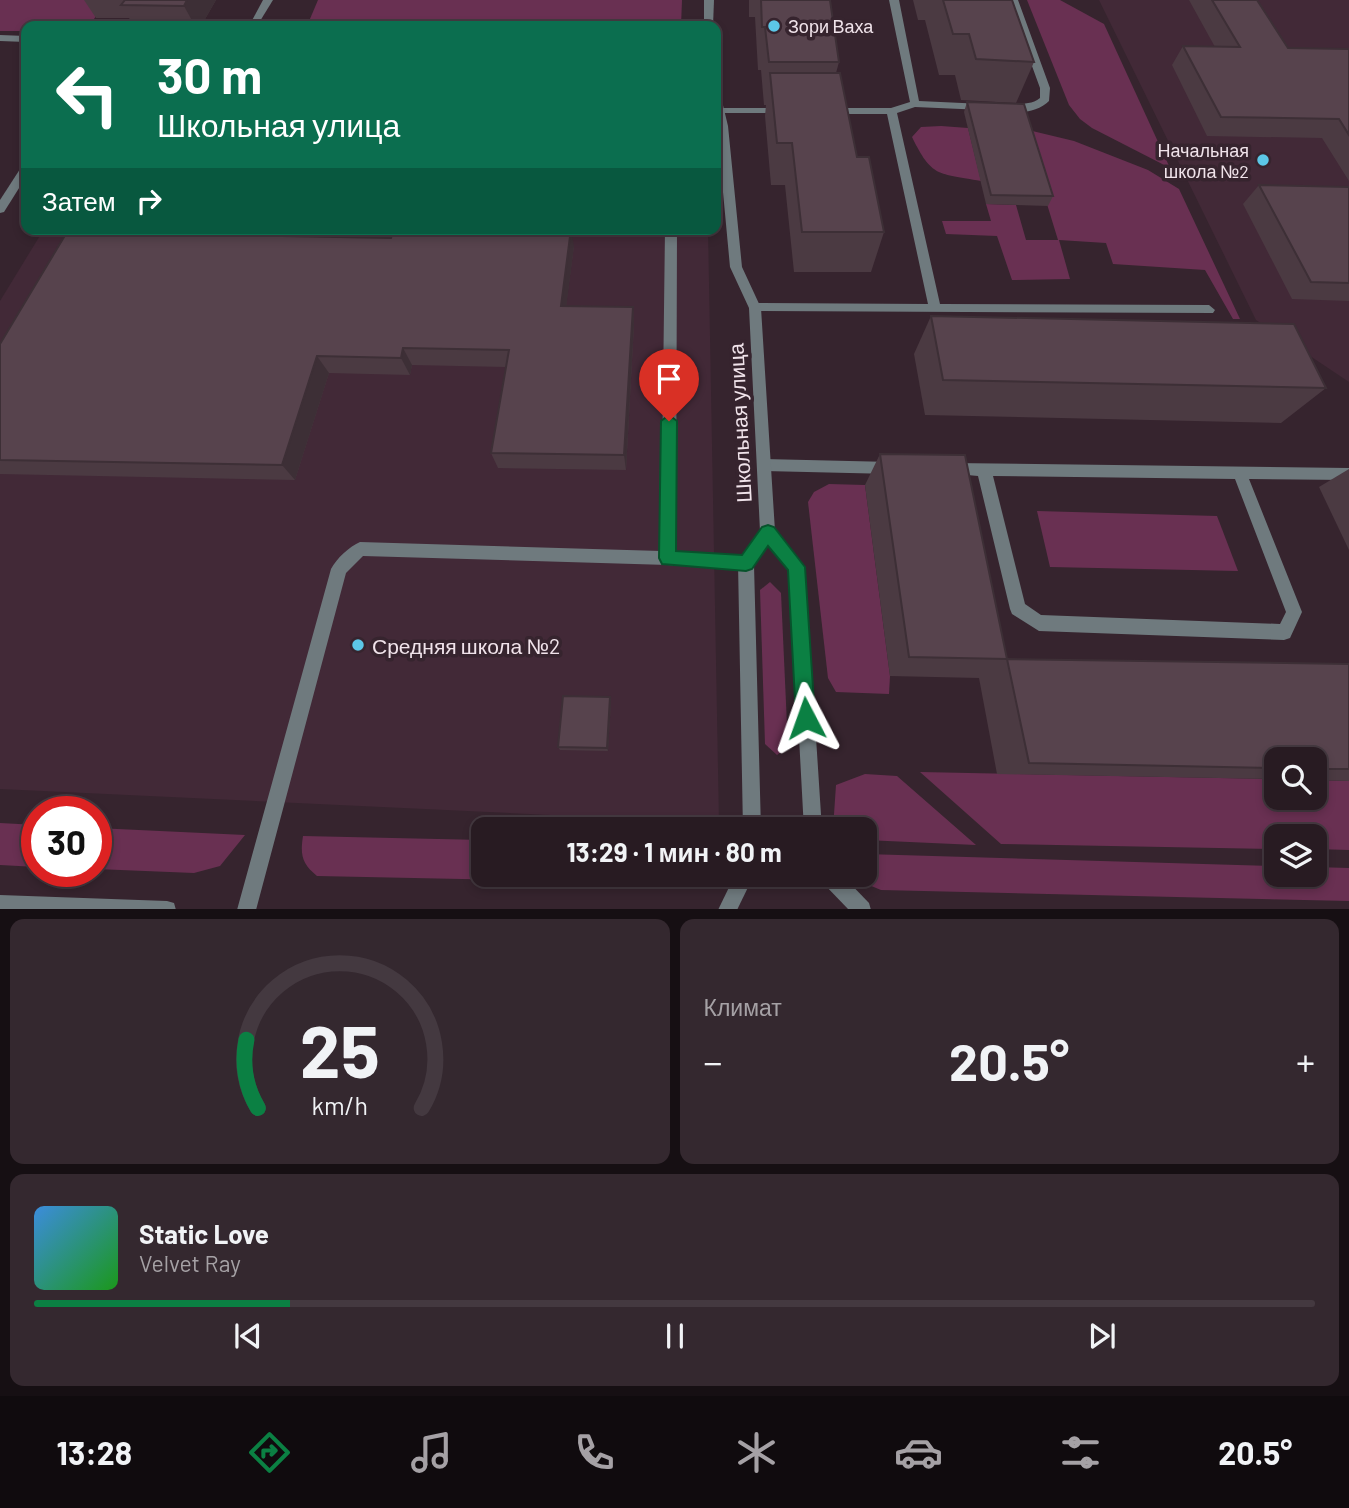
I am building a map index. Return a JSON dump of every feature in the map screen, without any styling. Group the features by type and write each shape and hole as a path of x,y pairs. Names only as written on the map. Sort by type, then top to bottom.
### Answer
{"street":[{"path":"256,21 268,0"},
{"path":"709,0 709,21"},
{"path":"894,0 915,104"},
{"path":"825,111 891,111 915,104 1030,108 1041,104 1045,99 1045,88 1013,0"},
{"path":"0,38 21,39"},
{"path":"721,111 799,111"},
{"path":"891,111 935,309"},
{"name":"Школьная улица","path":"721,129 736,267 755,308 768,533"},
{"path":"0,209 21,177"},
{"path":"668,558 671,235"},
{"path":"755,308 1209,310"},
{"path":"764,465 907,468"},
{"path":"933,468 1349,474"},
{"path":"984,469 1018,609 1039,623 1284,632 1294,612 1240,471"},
{"path":"752,817 746,563 768,533 797,567 812,817"},
{"path":"246,909 339,569 360,549 668,558 746,563"},
{"path":"727,909 739,887"},
{"path":"841,887 862,909"},
{"path":"0,904 167,909"}],"shaded area":[{"path":"0,0 108,0 92,21 21,21 21,31 0,31"},
{"path":"318,0 682,0 681,21 309,21"},
{"path":"1027,0 1060,0 1104,24 1170,168 1092,128 1080,119 1069,105"},
{"name":"Начальная школа №2","path":"1099,0 1349,0 1349,382 1256,320"},
{"path":"921,127 968,128 981,181 938,171 925,160 912,137"},
{"path":"1024,129 1074,141 1148,170 1179,189 1240,319 1233,319 1205,270 1113,264 1106,243 1059,240 1070,279 1012,280 997,236 946,234 942,221 991,221 986,204 1016,205 1026,240 1058,240"},
{"name":"Средняя школа №2","path":"40,235 708,235 719,817 592,817 0,789 0,301"},
{"path":"829,484 865,485 890,676 889,694 836,692 828,678 808,502 814,492"},
{"path":"1037,511 1217,516 1238,571 1050,567"},
{"path":"770,582 781,593 788,747 777,755 765,744 760,590"},
{"path":"920,772 1264,779 1264,810 1327,810 1327,780 1349,781 1349,850 1327,849 1327,824 1264,824 1264,849 1001,844"},
{"path":"865,774 897,776 976,845 877,841 877,817 834,817 836,785"},
{"path":"0,823 21,824 21,866 0,865"},
{"path":"112,829 245,835 220,866 194,873 112,870"},
{"path":"303,836 471,840 471,879 317,876 303,859"},
{"path":"877,854 1264,866 1264,887 1327,887 1327,867 1349,868 1349,901 881,890 874,887 877,887"}],"building":[{"path":"125,0 187,0 184,6 121,5"},
{"path":"761,0 830,0 839,62 769,62 765,27 762,27"},
{"path":"943,0 1012,0 1034,62 976,59 969,34 953,34"},
{"path":"1212,0 1257,0 1288,48 1349,49 1349,135 1339,119 1221,117 1183,46 1240,47"},
{"path":"770,73 840,73 857,157 869,157 884,232 802,232 792,143 777,143"},
{"path":"967,102 1024,104 1053,196 991,195"},
{"path":"1259,185 1349,187 1349,283 1311,282"},
{"path":"65,235 391,238 392,235 570,235 561,306 633,307 624,455 491,453 509,350 403,348 401,358 317,356 282,465 0,460 0,344"},
{"path":"931,316 1294,324 1326,388 943,380"},
{"path":"880,454 965,455 1007,659 909,657"},
{"path":"1007,659 1349,664 1349,769 1327,769 1327,747 1264,747 1264,768 1029,763"},
{"path":"563,696 610,697 607,748 558,747"}],"place":[{"name":"Зори Ваха","path":"774,26"},
{"name":"Начальная школа №2","path":"1263,160"},
{"name":"Средняя школа №2","path":"358,645"}],"route":[{"path":"669,421 668,558 746,563 768,533 797,567 806,718"}]}
